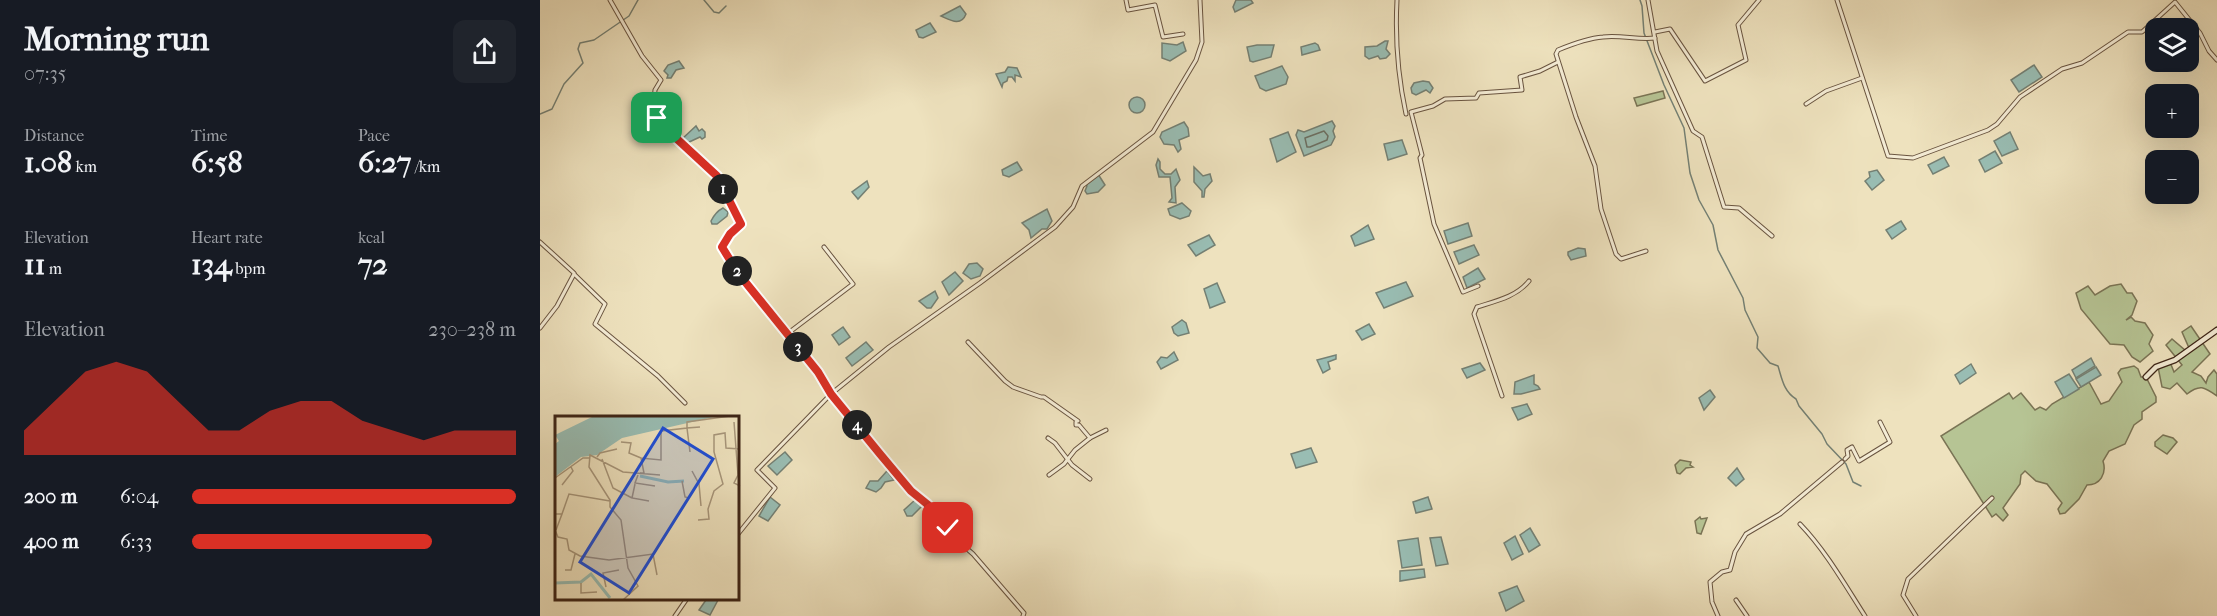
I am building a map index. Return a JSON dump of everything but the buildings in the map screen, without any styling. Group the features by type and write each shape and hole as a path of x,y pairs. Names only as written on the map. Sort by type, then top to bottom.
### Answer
{"street":[{"path":"610,0 642,56 661,80 655,90 653,113 663,126 717,176 741,223 730,234 722,249 738,273 818,372 831,394 911,491 927,504 958,541 973,554 1024,613 1023,616"},
{"path":"1126,0 1128,10 1155,5 1163,37 1183,34"},
{"path":"740,532 775,488 757,470 831,394 889,347 980,283 1055,226 1073,207 1082,186 1153,132 1196,60 1202,42 1200,0"},
{"path":"1397,0 1396,21 1401,87 1407,114"},
{"path":"1648,0 1657,51 1693,131 1702,136 1724,207 1739,208 1772,236"},
{"path":"1655,32 1670,29 1705,81 1746,60 1738,25 1759,0"},
{"path":"1837,0 1888,156 1913,158 1988,130 1998,124 2020,97 2062,69 2082,63 2128,33 2142,32 2175,2 2200,33 2209,51 2217,60"},
{"path":"1646,251 1621,260 1616,254 1601,209 1595,166 1576,117 1556,54 1558,50 1601,37 1631,37 1642,40 1656,38"},
{"path":"1478,286 1463,292 1434,224 1420,158 1422,155 1411,112 1433,106 1445,99 1476,98 1479,93 1522,90 1520,77 1558,62"},
{"path":"1806,104 1826,91 1862,78"},
{"path":"540,242 605,304 595,324 658,376 685,403"},
{"path":"787,334 853,284 824,247"},
{"path":"540,328 557,306 574,274"},
{"path":"1502,396 1474,314 1477,307 1523,290 1529,281"},
{"path":"2146,377 2156,367 2175,360 2217,330"},
{"path":"968,342 1005,381 1013,387 1044,397 1077,422 1076,425 1090,438"},
{"path":"1718,616 1712,602 1710,582 1722,572 1730,570 1735,552 1746,534 1780,514 1848,456 1847,450 1852,447 1859,461 1890,442 1880,422"},
{"path":"1049,475 1064,464 1090,438 1106,430"},
{"path":"1048,438 1069,458 1072,465 1090,479"},
{"path":"1916,616 1903,595 1908,579 1992,498"},
{"path":"1800,524 1837,571 1842,583 1866,616"},
{"path":"1736,600 1747,616"},
{"path":"675,616 685,601"}],"green space":[{"path":"1663,91 1665,98 1637,106 1634,98"},
{"path":"2121,284 2127,293 2132,293 2137,301 2132,315 2126,320 2131,317 2135,321 2145,323 2153,335 2149,344 2153,351 2140,362 2132,357 2124,345 2110,344 2081,309 2076,293 2088,286 2095,295 2110,286"},
{"path":"2191,326 2210,354 2192,372 2201,376 2206,383 2214,370 2217,374 2217,396 2202,388 2187,394 2177,383 2170,389 2162,387 2158,367 2170,362 2174,372 2182,365 2166,345 2172,339 2185,350 2189,348 2182,332"},
{"path":"2134,366 2141,377 2146,377 2156,397 2156,402 2142,412 2142,419 2134,425 2125,444 2109,451 2103,461 2104,470 2099,481 2087,485 2079,499 2065,513 2060,514 2058,509 2062,503 2047,484 2036,481 2025,471 2021,475 2020,484 2003,508 2008,515 2003,521 1996,514 1992,517 1941,436 2009,393 2013,399 2021,393 2035,410 2040,407 2046,410 2089,382 2101,404 2109,401 2122,382 2118,373 2121,369"},
{"path":"2163,435 2177,442 2167,454 2155,446 2155,442"},
{"path":"1680,460 1691,462 1690,465 1693,467 1686,468 1680,474 1677,473 1675,465"},
{"path":"1700,517 1701,519 1707,518 1701,534 1697,533 1695,521"}],"water":[{"path":"1236,0 1251,0 1253,3 1235,12 1233,7"},
{"path":"960,6 966,14 961,20 955,21 941,16"},
{"path":"930,23 936,32 923,38 919,37 916,30"},
{"path":"1388,41 1386,49 1390,54 1386,58 1380,59 1378,56 1369,59 1365,56 1365,47 1377,46"},
{"path":"1183,42 1186,51 1170,61 1162,58 1162,43 1177,45"},
{"path":"1315,43 1320,50 1302,55 1301,47"},
{"path":"1274,45 1271,57 1250,61 1247,47"},
{"path":"679,61 684,68 676,70 671,78 667,78 668,75 664,71 668,65"},
{"path":"2034,65 2042,77 2019,92 2011,80"},
{"path":"1282,66 1288,77 1286,84 1266,91 1260,88 1255,76"},
{"path":"1008,67 1017,68 1021,77 1015,75 1015,81 1012,77 1008,77 1002,87 996,74 1005,72"},
{"path":"1429,82 1433,88 1430,93 1426,90 1416,95 1412,93 1411,88 1414,83"},
{"path":"1137,97 1143,99 1145,105 1143,111 1137,113 1131,111 1129,105 1131,99"},
{"path":"649,118 653,123 646,131 636,131 636,126"},
{"path":"1332,121 1335,126 1333,131 1335,137 1331,145 1304,156 1296,135 1298,130 1304,132"},
{"path":"1184,122 1189,136 1179,140 1181,149 1178,152 1174,145 1164,144 1160,137 1162,132"},
{"path":"696,126 699,131 702,129 705,132 705,137 687,143 683,138"},
{"path":"1288,132 1296,152 1277,162 1270,139"},
{"path":"2010,132 2018,149 2002,156 1994,141"},
{"path":"1402,140 1407,154 1388,160 1384,144"},
{"path":"1995,151 2002,163 1985,172 1979,160"},
{"path":"1944,157 1949,166 1933,174 1928,165"},
{"path":"1158,159 1160,169 1165,174 1171,174 1176,169 1180,180 1175,187 1176,203 1169,202 1172,198 1170,177 1159,177 1156,165"},
{"path":"1017,162 1022,170 1009,177 1003,175 1002,170"},
{"path":"1194,167 1203,176 1210,174 1212,181 1205,189 1204,197 1194,182"},
{"path":"1877,170 1884,180 1872,190 1865,181 1870,177 1869,172"},
{"path":"1098,174 1105,185 1098,192 1087,194 1085,184"},
{"path":"867,181 869,187 858,199 852,192"},
{"path":"1182,203 1191,211 1189,216 1180,219 1170,215 1168,209"},
{"path":"723,208 728,212 727,216 717,224 712,224 711,221 715,215"},
{"path":"1047,209 1052,221 1047,229 1042,229 1031,238 1029,230 1022,223"},
{"path":"1901,221 1906,229 1892,239 1886,230"},
{"path":"1468,223 1472,236 1448,244 1444,231"},
{"path":"1368,225 1374,239 1355,246 1351,236"},
{"path":"1209,235 1215,245 1196,256 1188,245"},
{"path":"1474,245 1479,255 1459,264 1454,252"},
{"path":"1578,248 1585,249 1586,256 1571,260 1568,252"},
{"path":"977,263 983,269 980,276 971,279 963,273 969,264"},
{"path":"1478,268 1485,279 1467,288 1463,277"},
{"path":"955,272 963,281 949,295 942,282"},
{"path":"1406,282 1413,296 1384,308 1376,293"},
{"path":"1217,283 1225,302 1210,308 1204,289"},
{"path":"935,291 938,298 931,308 927,308 919,301"},
{"path":"1182,320 1186,323 1189,333 1178,336 1172,327"},
{"path":"1369,324 1375,334 1362,340 1356,331"},
{"path":"843,327 850,337 839,345 832,335"},
{"path":"866,342 873,350 852,366 846,358"},
{"path":"1174,352 1178,360 1161,369 1157,362 1161,357 1167,358"},
{"path":"1336,355 1336,359 1328,362 1330,369 1323,373 1317,360"},
{"path":"2091,358 2095,366 2076,378 2072,370"},
{"path":"1480,363 1485,370 1467,378 1462,369"},
{"path":"1971,364 1976,373 1960,384 1955,375"},
{"path":"2096,367 2101,375 2081,387 2076,379"},
{"path":"2069,374 2079,389 2064,398 2055,382"},
{"path":"1534,375 1534,384 1540,389 1514,394 1515,382"},
{"path":"1710,390 1715,397 1704,410 1699,398"},
{"path":"1527,404 1532,414 1518,420 1512,408"},
{"path":"1311,448 1317,462 1296,468 1291,454"},
{"path":"785,452 792,460 777,475 768,466"},
{"path":"1737,468 1744,479 1736,486 1728,478"},
{"path":"887,471 894,480 885,482 876,492 866,488 870,481 878,481"},
{"path":"770,497 780,505 768,521 759,516"},
{"path":"1428,497 1432,509 1416,513 1413,502"},
{"path":"915,500 921,501 923,505 912,516 907,516 904,510"},
{"path":"1530,528 1540,545 1529,552 1520,535"},
{"path":"1515,536 1523,554 1512,560 1504,543"},
{"path":"1441,537 1448,564 1436,566 1430,538"},
{"path":"1418,538 1422,565 1402,568 1398,541"},
{"path":"1424,569 1425,577 1400,581 1400,571"},
{"path":"1517,586 1524,601 1506,611 1499,593"},
{"path":"705,601 717,601 710,615 699,610"}],"waterway":[{"path":"540,114 552,109 564,84 583,63 578,49 580,43 594,40 629,16 638,0"},
{"path":"704,0 714,12 719,13 726,6"},
{"path":"1640,0 1644,33 1684,128 1690,173 1699,200 1713,225 1718,250 1743,298 1745,310 1758,337 1757,348 1770,363 1778,366 1789,393 1796,399 1827,444 1846,464 1853,482 1861,486"}],"route":[{"path":"657,118 717,176 741,224 722,246 738,273 818,372 831,394 880,454 911,491 927,504 948,528"}]}
